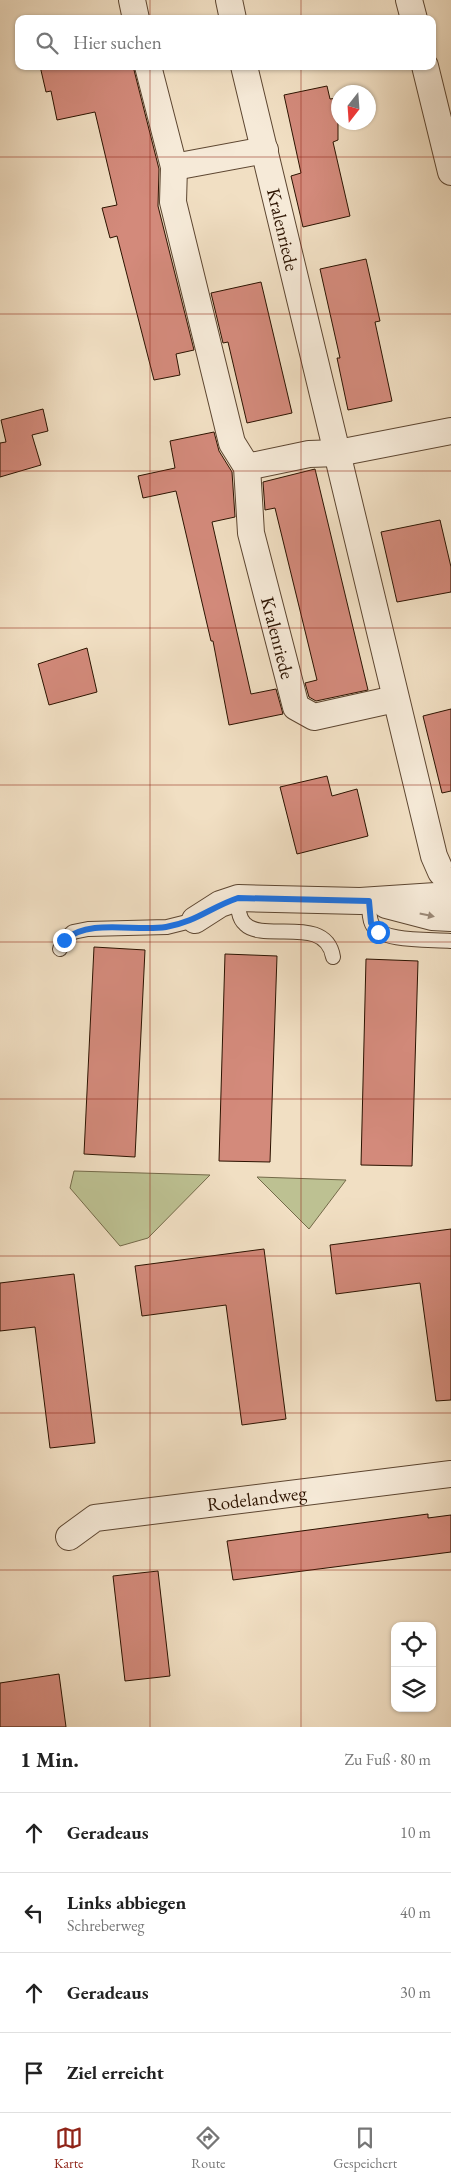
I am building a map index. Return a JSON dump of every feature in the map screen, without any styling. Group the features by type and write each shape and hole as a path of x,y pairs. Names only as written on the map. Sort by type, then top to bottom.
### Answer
{"street":[{"path":"132,0 135,15"},
{"path":"229,0 232,15"},
{"path":"409,0 413,15"},
{"name":"Kralenriede","path":"149,70 174,166 174,202 232,443 247,467 251,532 296,707 314,717 395,699"},
{"name":"Kralenriede","path":"245,70 434,856 442,872 451,883"},
{"path":"427,70 451,172"},
{"path":"174,166 265,150"},
{"path":"247,467 309,454 338,453 451,431"},
{"path":"195,920 220,904 238,898 369,901 451,895"},
{"path":"369,901 432,917 451,918"},
{"name":"Rodelandweg","path":"70,1537 95,1518 451,1474"}],"lane":[{"path":"238,898 238,911 245,924 256,929 310,933 325,940 331,949 333,957"},
{"path":"369,901 371,923 378,932 391,937 451,941"},
{"path":"60,949 64,940 73,932 88,928 166,927 195,920"}],"green space":[{"path":"74,1171 210,1175 148,1238 120,1246 70,1188"},
{"path":"257,1177 346,1180 309,1229"}],"building":[{"path":"41,70 134,70 159,169 158,206 194,350 176,354 180,375 154,380 117,236 110,238 102,208 117,205 95,112 57,120 51,91 46,92"},
{"path":"327,86 331,99 331,130 338,130 338,140 333,142 350,216 303,227 291,176 301,173 284,95"},
{"path":"366,259 380,321 375,322 392,401 348,410 337,358 340,358 320,269"},
{"path":"261,282 292,413 247,423 228,342 223,343 211,293"},
{"path":"43,409 48,431 32,435 41,465 0,477 0,443 6,442 1,420"},
{"path":"214,432 219,451 232,472 235,517 212,522 251,694 276,689 283,714 229,725 213,641 211,641 176,491 143,498 138,476 175,468 170,441"},
{"path":"315,469 368,690 316,701 309,697 305,683 317,680 275,508 265,510 263,482"},
{"path":"440,520 451,567 451,592 397,602 381,532"},
{"path":"87,648 97,692 49,705 38,664"},
{"path":"451,709 451,791 442,793 423,716"},
{"path":"327,776 332,796 357,789 368,836 297,854 280,787"},
{"path":"94,947 145,950 135,1157 84,1154"},
{"path":"225,954 277,956 270,1162 219,1161"},
{"path":"366,959 418,961 412,1166 361,1165"},
{"path":"451,1229 451,1400 436,1401 420,1283 336,1294 330,1245"},
{"path":"264,1249 286,1419 242,1425 226,1305 142,1316 135,1266"},
{"path":"74,1274 95,1443 50,1448 35,1327 0,1331 0,1283"},
{"path":"428,1514 428,1518 451,1515 451,1552 233,1580 227,1541"},
{"path":"158,1571 170,1676 125,1681 113,1576"},
{"path":"59,1674 66,1727 0,1727 0,1683"}],"route":[{"path":"64,940 73,932 88,928 139,929 166,927 195,920 220,904 238,898 369,901 371,923 378,932"}]}
